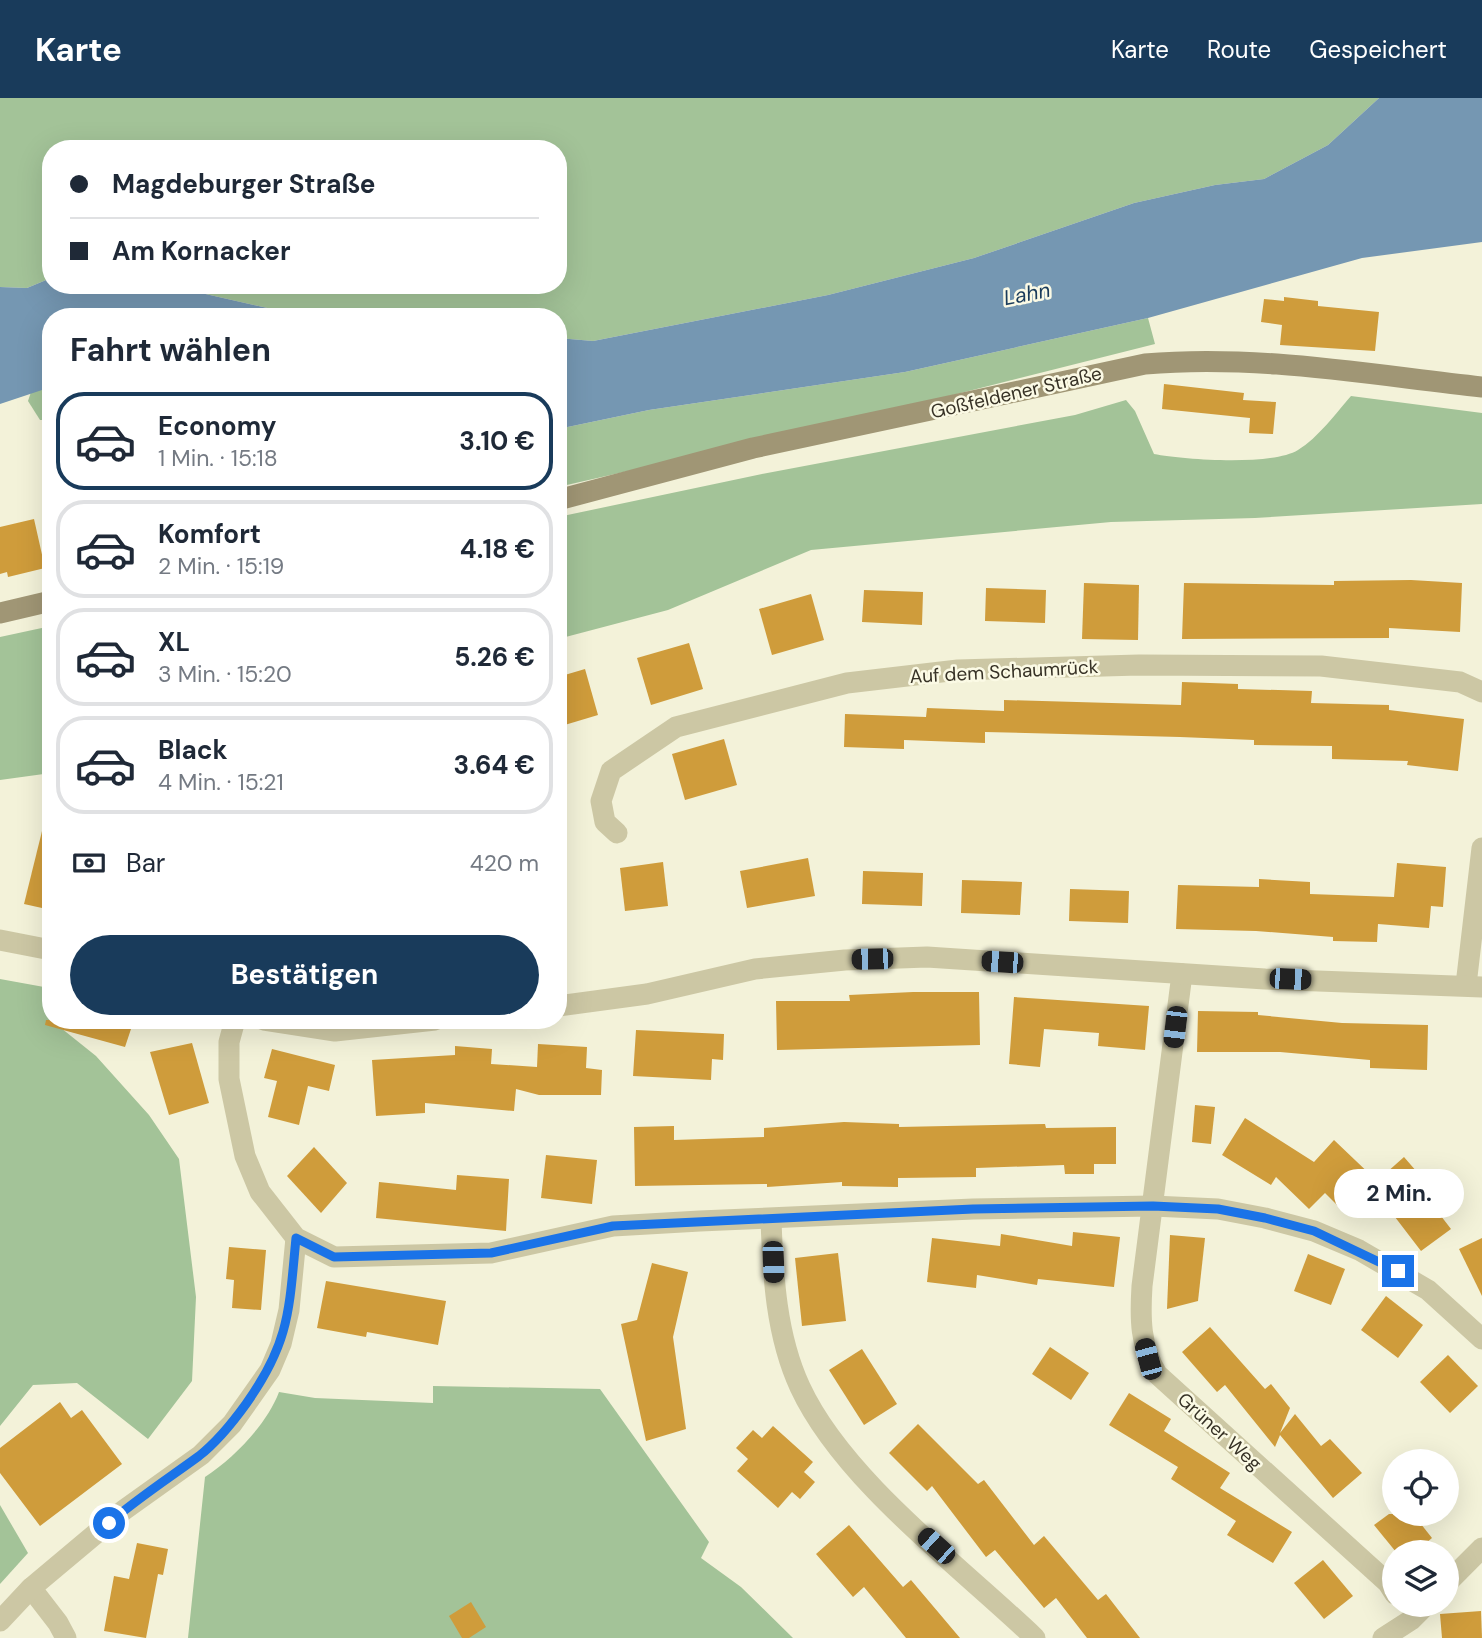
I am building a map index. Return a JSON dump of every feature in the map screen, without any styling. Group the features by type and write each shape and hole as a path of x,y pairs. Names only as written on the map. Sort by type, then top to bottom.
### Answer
{"main road":[{"name":"Goßfeldener Straße","path":"567,498 752,448 1145,364 1188,360 1247,361 1482,387"},
{"path":"0,613 42,603"}],"street":[{"name":"Auf dem Schaumrück","path":"617,832 605,822 601,801 611,771 676,727 847,683 972,670 1139,665 1321,666 1460,682 1482,692"},
{"path":"567,1005 647,994 755,969 845,960 927,957 1182,974 1474,986 1482,848"},
{"path":"0,940 42,948"},
{"name":"Grüner Weg","path":"1182,974 1140,1317 1148,1359 1157,1374 1382,1578"},
{"path":"233,1029 229,1042 229,1079 245,1156 260,1192 296,1238 334,1257 491,1253 613,1226 973,1209 1153,1206 1218,1209 1314,1231 1398,1271 1439,1299 1482,1339"},
{"path":"322,1029 353,1029"},
{"path":"771,1220 774,1282 784,1340 800,1387 824,1429 881,1496 1035,1638"},
{"path":"0,1621 31,1588 124,1510 201,1455 232,1424 270,1370 281,1344 289,1310 296,1238"},
{"path":"1459,1571 1482,1548"},
{"path":"31,1588 66,1638"},
{"path":"1382,1638 1408,1621"}],"green space":[{"path":"0,98 1379,98 1328,145 1264,179 1215,185 1134,203 974,258 828,295 593,341 567,339 567,308 268,308 206,294 567,294 567,140 42,140 42,282 27,288 0,287"},
{"path":"1148,318 1155,344 874,415 567,485 567,427 649,410 905,372"},
{"path":"42,389 42,420 28,401 31,392"},
{"path":"1351,396 1482,413 1482,504 1255,518 1111,522 811,550 668,610 567,637 567,515 762,474 1075,415 1126,400 1135,411 1154,454 1186,458 1249,460 1286,455 1313,439"},
{"path":"42,628 42,774 0,780 0,637"},
{"path":"0,979 42,987 42,1029 62,1029 96,1056 149,1115 179,1159 196,1297 192,1381 148,1439 77,1383 33,1385 0,1426"},
{"path":"433,1386 600,1389 709,1542 701,1558 741,1587 793,1638 188,1638 205,1477 227,1460 258,1428 279,1392 315,1398 433,1403"},
{"path":"0,1505 28,1553 0,1584"}],"water":[{"name":"Lahn","path":"1379,98 1482,98 1482,242 1362,258 1148,318 905,372 649,410 567,427 567,339 593,341 828,295 974,258 1134,203 1215,185 1264,179 1328,145"},
{"path":"42,282 42,294 206,294 268,308 42,308 42,390 0,404 0,287 27,288"}],"building":[{"path":"1284,297 1318,301 1318,306 1379,312 1375,351 1280,345 1282,325 1261,322 1264,299 1284,301"},
{"path":"1164,384 1244,393 1243,400 1276,402 1273,434 1249,433 1250,418 1162,409"},
{"path":"34,519 42,555 42,569 8,577 7,572 0,574 0,527"},
{"path":"1411,580 1462,583 1460,632 1389,628 1389,638 1182,639 1184,583 1334,585 1334,581"},
{"path":"1084,583 1139,585 1138,640 1082,639"},
{"path":"986,588 1046,590 1045,623 985,621"},
{"path":"864,590 923,592 922,625 862,622"},
{"path":"811,594 824,640 772,655 759,609"},
{"path":"689,643 703,689 651,705 637,658"},
{"path":"585,669 598,715 567,724 567,674"},
{"path":"1182,682 1238,684 1238,689 1312,691 1311,703 1389,705 1389,710 1464,719 1458,771 1407,765 1408,761 1332,759 1332,746 1254,745 1254,740 1180,737 985,732 985,743 904,740 904,749 844,747 845,714 926,717 927,708 1004,711 1004,700 1181,705"},
{"path":"724,739 737,785 685,800 672,754"},
{"path":"42,831 42,908 24,904"},
{"path":"808,858 815,896 747,908 740,871"},
{"path":"663,862 668,906 625,911 620,868"},
{"path":"1397,863 1446,867 1443,907 1431,906 1429,928 1378,924 1377,942 1333,941 1333,937 1256,931 1176,929 1178,885 1259,887 1259,879 1310,882 1310,894 1394,897"},
{"path":"863,871 923,873 922,906 862,904"},
{"path":"962,880 1022,882 1020,915 961,913"},
{"path":"1070,889 1129,891 1128,923 1069,921"},
{"path":"979,992 980,1045 777,1050 776,1001 850,1001 849,995"},
{"path":"1014,997 1149,1006 1145,1050 1098,1046 1099,1033 1044,1029 1040,1067 1009,1064"},
{"path":"1198,1011 1258,1012 1258,1015 1342,1023 1428,1025 1427,1070 1370,1068 1370,1060 1280,1052 1197,1052"},
{"path":"60,1029 131,1029 125,1047"},
{"path":"636,1030 724,1034 723,1060 712,1059 711,1080 633,1076"},
{"path":"192,1043 209,1103 169,1115 150,1052"},
{"path":"538,1044 587,1047 586,1068 602,1070 601,1095 539,1095 516,1089 514,1111 425,1103 425,1113 376,1116 372,1060 455,1055 455,1046 492,1049 491,1064 537,1067"},
{"path":"272,1049 335,1065 329,1091 308,1086 299,1125 268,1117 277,1081 264,1078"},
{"path":"1195,1105 1215,1107 1211,1144 1192,1142"},
{"path":"1245,1118 1314,1162 1334,1140 1377,1181 1404,1157 1417,1172 1411,1177 1451,1229 1421,1251 1372,1187 1346,1214 1325,1193 1309,1209 1276,1177 1271,1185 1222,1155"},
{"path":"844,1122 899,1124 899,1127 1045,1124 1046,1128 1116,1127 1116,1164 1094,1164 1094,1174 1065,1174 1064,1165 976,1168 976,1177 898,1178 898,1187 842,1186 842,1182 767,1187 767,1184 635,1186 634,1127 674,1126 674,1140 764,1137 764,1128"},
{"path":"314,1147 347,1183 321,1213 287,1176"},
{"path":"546,1155 597,1160 592,1204 541,1198"},
{"path":"457,1175 509,1179 506,1231 376,1218 379,1182 456,1190"},
{"path":"1073,1232 1120,1237 1114,1287 1038,1279 1037,1285 977,1275 976,1288 927,1282 932,1238 1000,1246 1001,1234 1072,1246"},
{"path":"1170,1235 1205,1238 1198,1301 1167,1309"},
{"path":"1482,1238 1482,1296 1459,1249"},
{"path":"229,1247 266,1250 261,1310 232,1308 234,1280 226,1279"},
{"path":"838,1253 846,1321 802,1326 795,1258"},
{"path":"1308,1254 1345,1269 1331,1305 1294,1291"},
{"path":"652,1263 688,1272 673,1337 686,1429 646,1441 621,1324 637,1320"},
{"path":"326,1281 446,1301 438,1345 367,1332 366,1337 317,1328"},
{"path":"1386,1296 1423,1325 1398,1358 1361,1330"},
{"path":"1210,1327 1265,1389 1271,1384 1290,1408 1280,1433 1295,1414 1321,1446 1330,1439 1362,1473 1333,1498 1280,1435 1275,1447 1225,1385 1217,1392 1182,1352"},
{"path":"1050,1347 1089,1373 1071,1400 1032,1374"},
{"path":"862,1349 897,1404 864,1425 829,1370"},
{"path":"1448,1355 1478,1386 1450,1413 1420,1382"},
{"path":"1129,1393 1171,1419 1164,1431 1230,1473 1220,1488 1292,1532 1273,1563 1227,1535 1236,1521 1171,1479 1178,1467 1109,1425"},
{"path":"60,1402 71,1418 82,1410 122,1464 40,1526 0,1473 0,1448"},
{"path":"918,1424 978,1484 984,1480 1034,1545 1044,1536 1098,1600 1106,1594 1140,1638 1087,1638 1056,1598 1044,1608 995,1550 986,1557 932,1486 927,1491 889,1453"},
{"path":"773,1426 813,1462 804,1472 815,1482 800,1499 792,1492 778,1508 737,1471 748,1459 736,1448 753,1430 762,1438"},
{"path":"1382,1519 1382,1526 1422,1526 1432,1538 1386,1540 1374,1525"},
{"path":"849,1525 903,1587 911,1580 960,1638 906,1638 864,1587 853,1597 816,1554"},
{"path":"137,1543 168,1549 163,1575 158,1574 146,1638 104,1631 114,1576 129,1579"},
{"path":"1323,1560 1353,1596 1324,1619 1294,1583"},
{"path":"471,1602 486,1627 469,1638 462,1638 449,1616"},
{"path":"1481,1611 1482,1638 1442,1638 1440,1617 1459,1617 1459,1613"}],"route":[{"path":"109,1523 167,1477 201,1455 232,1424 270,1370 281,1344 289,1310 296,1238 334,1257 491,1253 613,1226 973,1209 1153,1206 1218,1209 1265,1218 1314,1231 1359,1250 1398,1271"}]}
